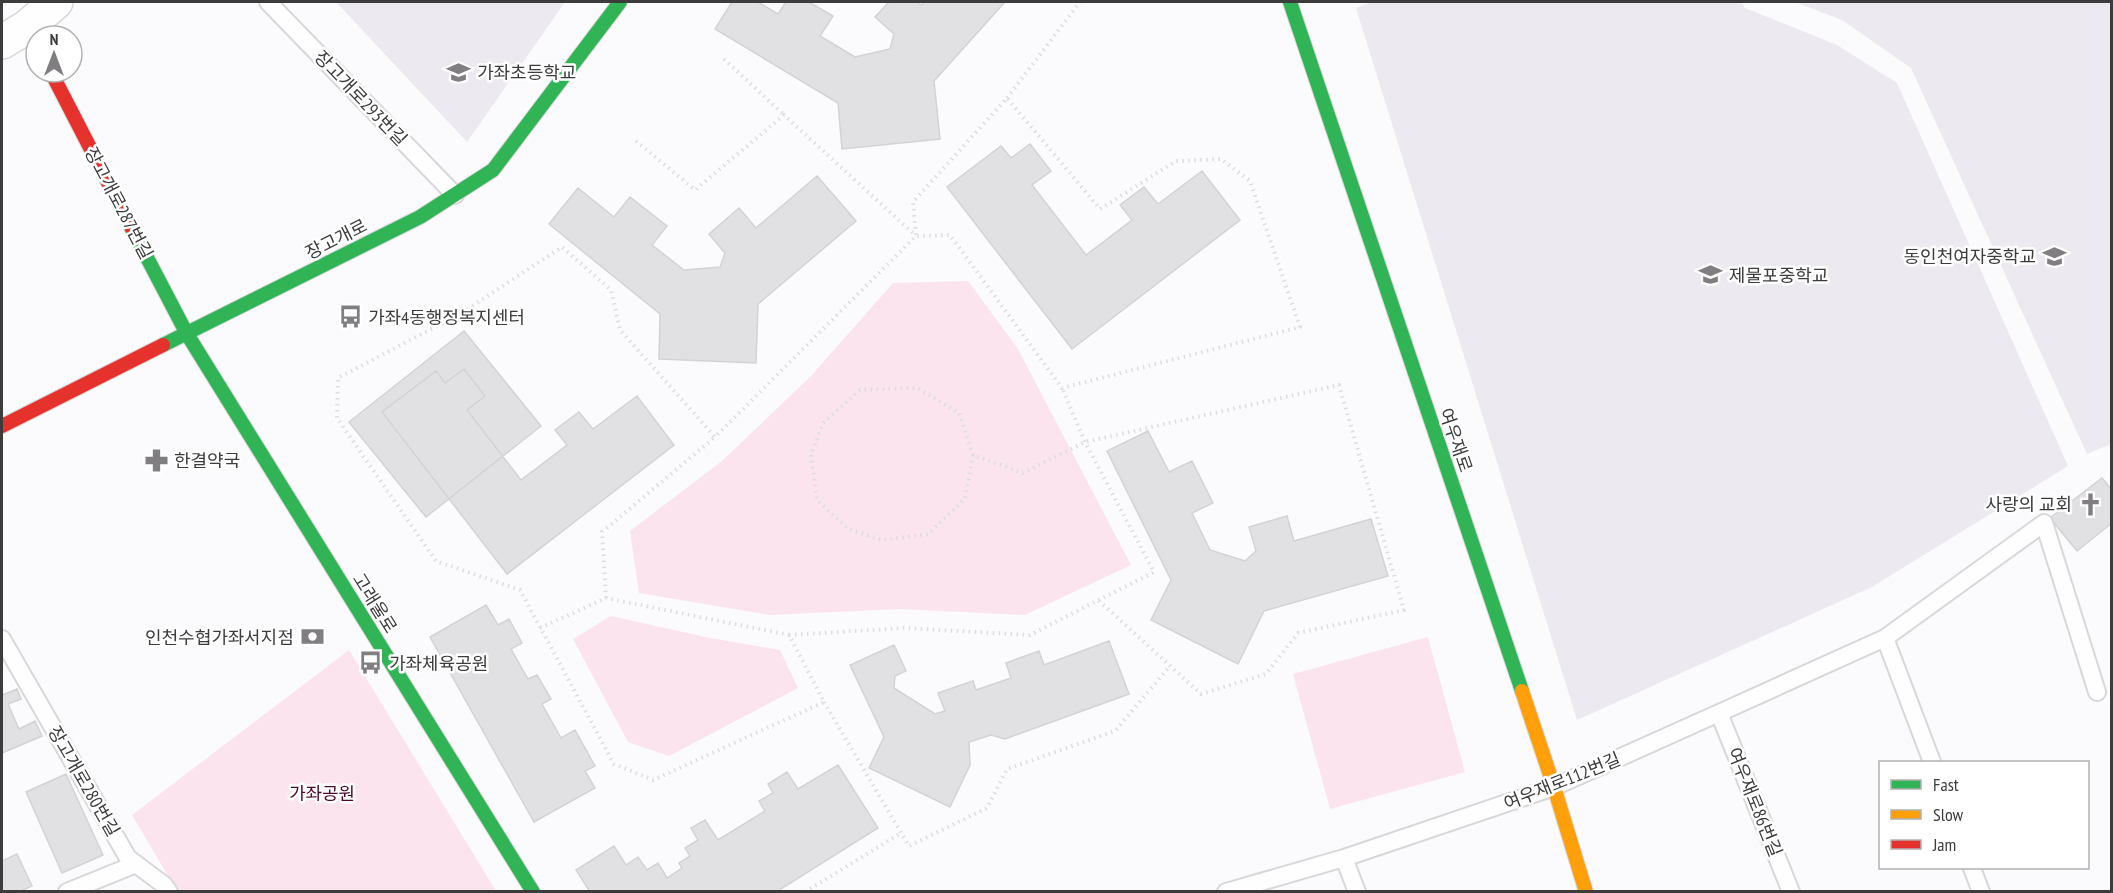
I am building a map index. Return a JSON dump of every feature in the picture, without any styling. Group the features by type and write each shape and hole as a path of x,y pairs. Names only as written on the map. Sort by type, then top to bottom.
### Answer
{"street":[{"path":"22,38 56,2"},
{"name":"장고개로","path":"2,426 420,217 493,170 620,2"},
{"name":"여우재로","path":"1293,3 1554,787 1586,891"},
{"name":"장고개로287번길","path":"57,84 187,334"},
{"name":"고래울로","path":"187,334 533,891"}],"lane":[{"name":"장고개로293번길","path":"268,2 454,195"},
{"name":"여우재로112번길","path":"1226,891 1344,858 1554,787 1719,713 1886,638 2044,524 2097,692"},
{"path":"1886,638 1932,761"},
{"name":"장고개로280번길","path":"2,639 7,663 128,858 169,891"},
{"name":"여우재로86번길","path":"1719,713 1791,891"},
{"path":"1344,858 1357,891"},
{"path":"67,891 136,864"},
{"path":"1973,869 1981,891"}],"path":[{"path":"916,236 913,202 1007,98 1080,2"},
{"path":"724,59 916,236"},
{"path":"1007,98 1100,209 1176,161 1221,159 1250,181 1300,327 1062,388"},
{"path":"636,141 695,190 784,115"},
{"path":"540,628 606,598 789,635 904,628 1030,635 1154,572 1085,442 1062,388 950,235 916,236 715,437 602,532 606,598"},
{"path":"715,437 620,330 611,290 562,247 460,314 338,378 337,418 435,561 520,591 614,764 653,780 824,702"},
{"path":"973,455 1023,473 1085,442 1339,385 1404,610 1298,633 1266,674 1202,694 1098,600"},
{"path":"917,388 959,413 973,455 965,499 928,534 883,540 848,529 817,500 811,455 824,423 860,390 917,388"},
{"path":"789,635 824,702 909,846 987,808 1007,769 1114,731 1170,666"},
{"path":"805,891 901,833"}],"shaded area":[{"name":"가좌초등학교","path":"336,2 565,2 467,142"},
{"name":"제물포중학교","path":"1371,2 1741,2 1745,8 1837,45 1897,83 2068,466 1872,587 1577,720 1356,8"},
{"name":"동인천여자중학교","path":"1795,2 2111,2 2111,444 2087,454 1911,68 1842,20"}],"green space":[{"path":"968,281 1018,349 1131,565 1025,615 900,609 770,615 639,593 630,531 722,461 811,376 893,283"},
{"path":"611,616 710,638 780,650 798,688 669,756 628,742 573,639"},
{"path":"1428,637 1465,772 1330,809 1293,674"},
{"name":"가좌공원","path":"349,650 496,891 177,891 132,815"}],"building":[{"path":"732,2 758,2 778,14 786,2 809,2 833,16 820,36 855,57 890,49 894,34 875,17 889,2 917,2 921,5 925,2 1005,2 934,81 940,139 842,149 838,103 715,29"},
{"path":"1030,144 1051,171 1032,185 1086,255 1132,220 1120,205 1144,187 1158,204 1202,171 1240,220 1072,349 947,187 1001,146 1011,158"},
{"path":"817,176 856,221 758,304 756,363 659,359 660,314 549,224 578,188 614,217 630,197 667,226 652,245 684,270 720,267 725,253 709,234 739,208 756,228"},
{"path":"464,331 541,426 426,517 349,422"},
{"path":"464,369 485,396 467,410 521,480 567,445 555,430 579,412 593,429 637,396 674,445 507,574 382,412 436,371 445,383"},
{"path":"1148,431 1169,472 1192,461 1213,503 1192,513 1210,550 1245,561 1256,551 1249,527 1287,516 1294,541 1371,519 1388,576 1264,611 1238,664 1151,620 1171,580 1107,451"},
{"name":"사랑의 교회","path":"2102,478 2112,490 2112,523 2077,551 2050,518"},
{"path":"486,605 498,625 509,619 522,643 511,649 528,679 537,675 551,699 542,704 561,738 575,730 595,766 585,771 595,788 534,822 430,637"},
{"path":"1109,641 1129,694 1005,739 991,735 969,742 970,765 950,807 869,768 884,737 850,665 894,645 906,671 895,676 894,688 935,714 945,711 938,693 973,681 976,690 1011,678 1006,663 1039,651 1044,665"},
{"path":"17,689 21,699 8,704 19,729 35,721 42,736 2,753 2,695"},
{"path":"838,765 878,828 776,892 590,892 576,870 614,846 626,865 638,857 647,870 658,863 667,878 682,868 679,863 690,856 685,848 698,840 691,828 705,820 718,840 765,811 759,801 773,793 768,784 787,772 798,789"},
{"path":"66,774 103,855 62,873 26,792"},
{"path":"17,854 32,886 19,892 2,892 2,861"}],"traffic: fast":[{"path":"163,345 420,217 493,170 620,2"},
{"path":"1290,2 1522,691"},
{"path":"131,227 187,334 533,892"}],"traffic: slow":[{"path":"1522,691 1586,892"}],"traffic: jam":[{"path":"57,84 131,227"},
{"path":"2,426 163,345"}],"place":[{"name":"가좌초등학교","path":"459,72"},
{"name":"동인천여자중학교","path":"2054,256"},
{"name":"제물포중학교","path":"1711,275"},
{"name":"가좌4동행정복지센터","path":"350,317"},
{"name":"한결약국","path":"156,460"},
{"name":"사랑의 교회","path":"2090,504"},
{"name":"인천수협가좌서지점","path":"312,637"},
{"name":"가좌체육공원","path":"371,663"}]}
